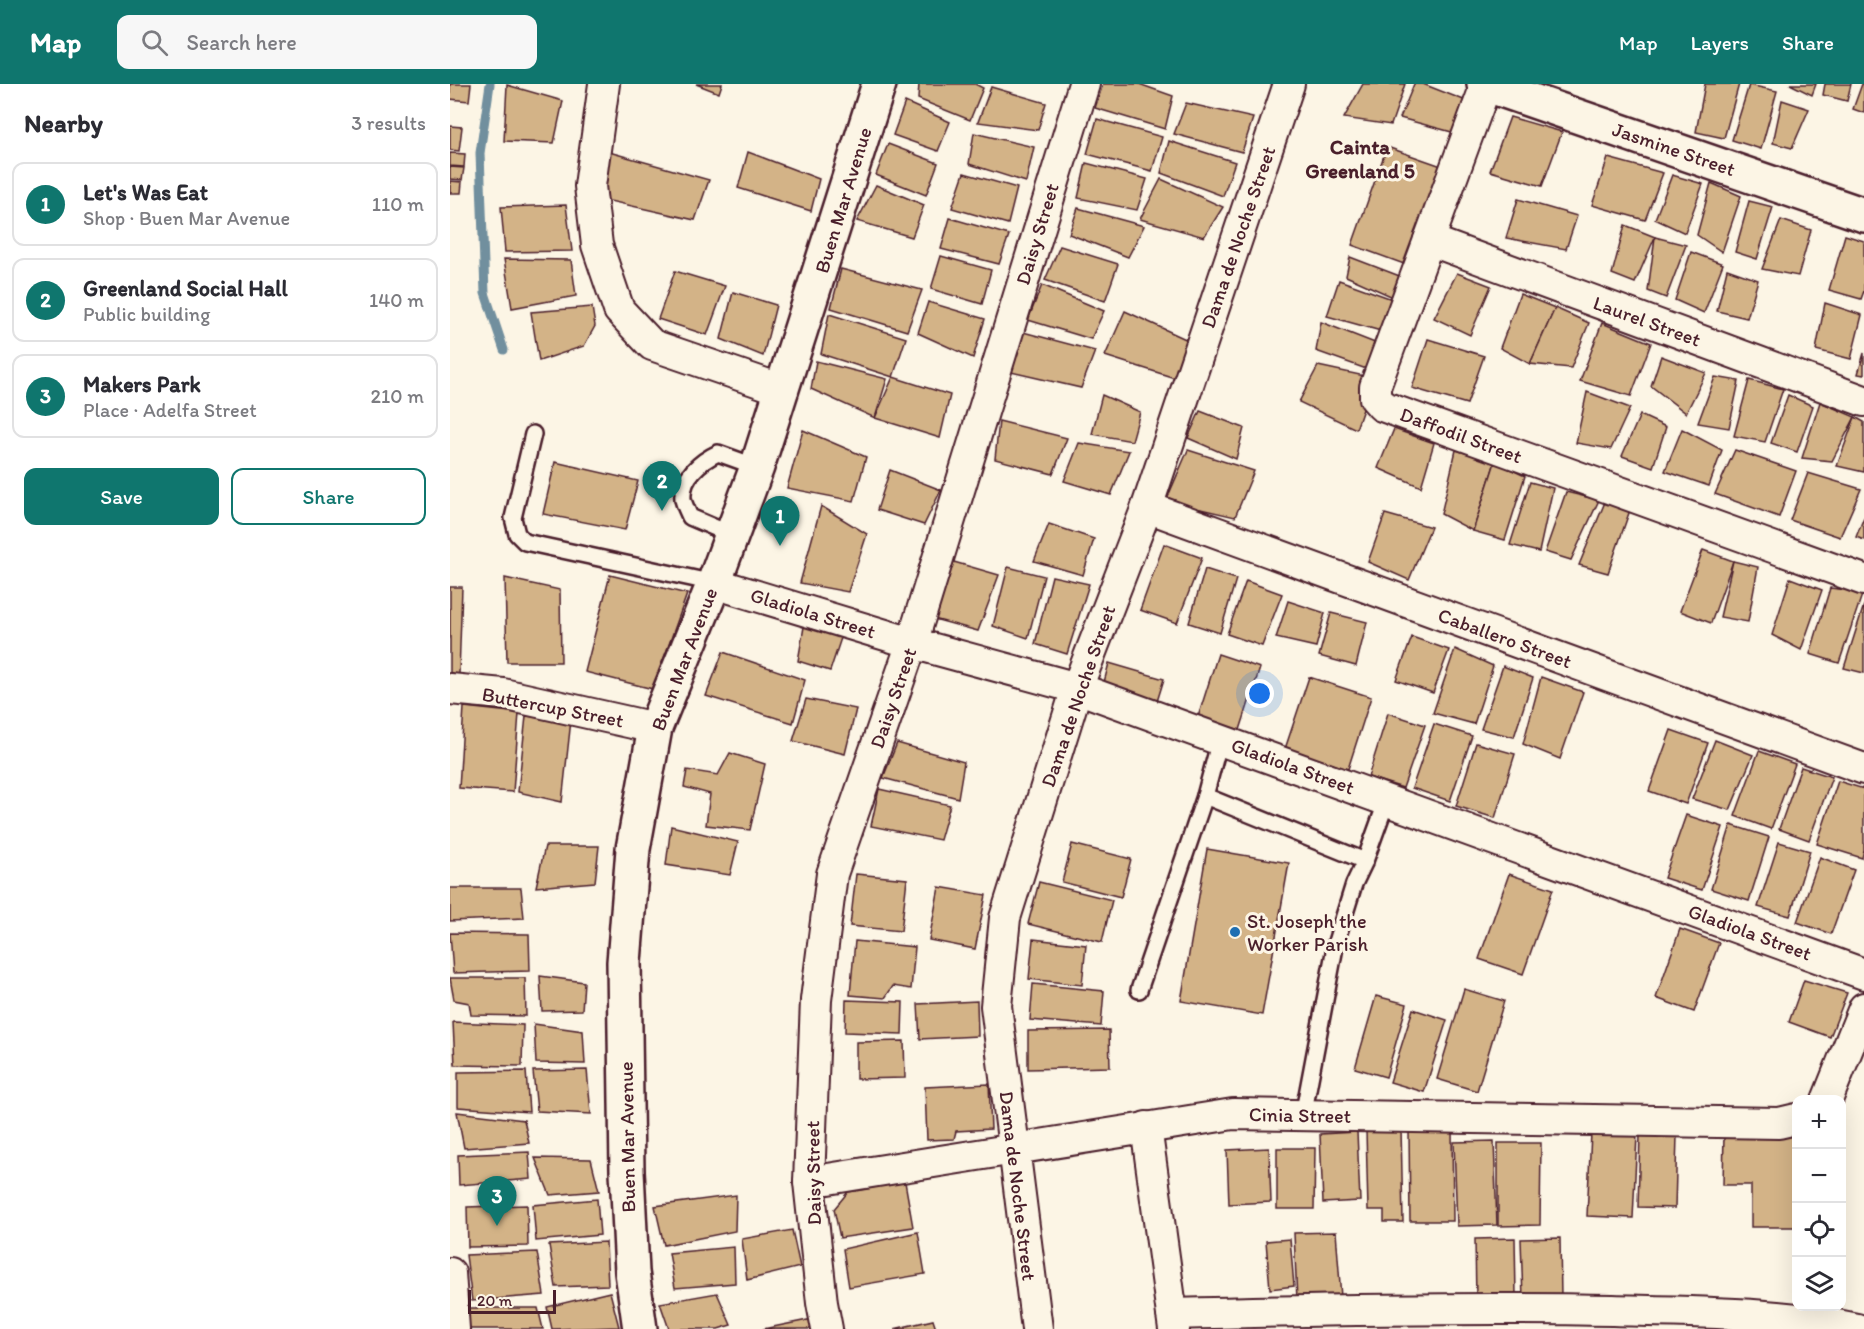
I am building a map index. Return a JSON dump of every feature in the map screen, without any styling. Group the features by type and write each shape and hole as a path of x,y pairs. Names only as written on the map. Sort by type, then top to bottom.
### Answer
{"street":[{"path":"604,84 590,186 597,245 619,310 652,345 783,390"},
{"name":"Buen Mar Avenue","path":"640,1329 632,1272 627,1171 624,962 633,849 655,728 714,583 757,467 879,84"},
{"name":"Daisy Street","path":"827,1329 822,1303 809,1182 816,1000 832,874 912,643 1084,84"},
{"name":"Dama de Noche Street","path":"1037,1329 996,1006 1005,918 1077,688 1147,507 1289,84"},
{"name":"Jasmine Street","path":"1485,84 1864,214"},
{"name":"Daffodil Street","path":"1485,84 1375,387 1375,399 1382,406 1864,580"},
{"name":"Laurel Street","path":"1429,240 1864,401"},
{"name":"Caballero Street","path":"1147,507 1864,769"},
{"name":"Gladiola Street","path":"714,583 912,643 1077,688 1864,974"},
{"name":"Buttercup Street","path":"450,689 503,694 655,728"},
{"path":"1829,1095 1864,1008"},
{"name":"Cinia Street","path":"809,1182 1233,1114 1779,1123 1792,1120"},
{"path":"1146,1127 1173,1321 1503,1318 1660,1311 1823,1322 1857,1329"},
{"path":"450,1273 454,1329"}],"lane":[{"path":"533,434 513,518 517,534 525,542 714,583"},
{"path":"732,535 690,517 683,498 690,476 700,462 718,453 757,467"},
{"path":"1139,990 1205,795 1220,740"},
{"path":"1205,795 1365,861"},
{"path":"1303,1116 1336,942 1354,884 1365,861 1387,800"}],"building":[{"path":"450,84 471,84 469,101 450,99"},
{"path":"696,84 722,84 719,93"},
{"path":"919,84 975,84 983,88 970,120 918,99"},
{"path":"1103,84 1139,84 1173,96 1165,129 1095,108"},
{"path":"1363,84 1405,84 1391,125 1344,118"},
{"path":"1414,84 1423,84 1474,104 1463,135 1400,118"},
{"path":"1705,84 1739,84 1724,138 1696,132"},
{"path":"1790,84 1816,84 1812,95"},
{"path":"1825,84 1851,84 1847,101 1823,95"},
{"path":"1862,84 1864,84 1864,113 1853,109"},
{"path":"507,85 563,101 554,143 504,141"},
{"path":"1749,85 1777,91 1761,149 1732,140"},
{"path":"991,87 1046,103 1038,130 978,122"},
{"path":"1782,100 1809,109 1792,148 1773,143"},
{"path":"905,102 950,122 938,151 893,135"},
{"path":"1186,103 1253,118 1242,152 1174,134"},
{"path":"1510,117 1562,132 1542,186 1490,171"},
{"path":"1097,119 1162,137 1152,171 1087,154"},
{"path":"450,126 462,127 459,151 450,150"},
{"path":"974,133 1034,147 1026,182 969,164"},
{"path":"1169,141 1235,162 1223,196 1161,173"},
{"path":"888,144 938,163 926,195 876,175"},
{"path":"1387,147 1450,169 1415,268 1352,245"},
{"path":"609,152 709,180 695,220 605,200"},
{"path":"748,152 819,179 811,211 738,188"},
{"path":"450,153 465,154 464,167 450,166"},
{"path":"1608,158 1663,173 1645,220 1592,205"},
{"path":"1086,163 1147,179 1137,210 1078,198"},
{"path":"450,167 464,168 462,180 450,179"},
{"path":"964,173 1017,188 1008,224 952,208"},
{"path":"1672,175 1703,184 1685,233 1655,219"},
{"path":"1161,179 1223,207 1204,237 1140,219"},
{"path":"450,181 462,182 461,193 450,193"},
{"path":"1711,183 1741,196 1722,252 1697,235"},
{"path":"876,185 924,205 912,237 857,221"},
{"path":"1518,199 1577,216 1566,249 1506,238"},
{"path":"1749,201 1773,207 1757,259 1735,252"},
{"path":"566,205 572,251 505,252 501,207"},
{"path":"1078,208 1144,226 1128,257 1069,234"},
{"path":"950,218 1009,235 999,264 941,249"},
{"path":"1781,220 1811,230 1798,276 1762,269"},
{"path":"1625,225 1655,237 1635,283 1612,274"},
{"path":"1845,235 1864,241 1864,291 1861,299 1829,290"},
{"path":"1655,237 1686,245 1666,298 1648,291"},
{"path":"1060,246 1118,264 1105,301 1045,280"},
{"path":"1691,252 1723,264 1704,313 1675,300"},
{"path":"941,256 991,270 982,304 931,289"},
{"path":"1350,257 1410,280 1402,301 1346,276"},
{"path":"504,259 571,260 576,296 512,308"},
{"path":"841,269 922,290 907,331 831,308"},
{"path":"1727,269 1758,280 1747,318 1717,311"},
{"path":"675,271 725,286 707,335 658,319"},
{"path":"1457,273 1491,286 1470,335 1434,318"},
{"path":"1339,280 1392,299 1381,331 1327,316"},
{"path":"1042,285 1104,311 1091,339 1028,320"},
{"path":"733,292 776,305 763,356 721,339"},
{"path":"1520,294 1555,308 1530,364 1500,348"},
{"path":"928,302 985,319 973,358 918,333"},
{"path":"1825,303 1862,315 1851,359 1816,350"},
{"path":"592,307 595,326 584,346 539,361 531,312"},
{"path":"1555,308 1589,323 1571,368 1530,364"},
{"path":"1125,311 1192,342 1178,379 1105,356"},
{"path":"829,314 906,338 893,377 821,354"},
{"path":"1321,322 1380,345 1372,371 1316,351"},
{"path":"1602,323 1651,343 1631,396 1580,381"},
{"path":"1023,332 1095,351 1081,388 1011,372"},
{"path":"1428,339 1484,356 1467,404 1412,388"},
{"path":"1864,353 1864,375 1858,374"},
{"path":"1661,356 1706,373 1686,413 1651,386"},
{"path":"816,361 887,379 875,418 811,389"},
{"path":"1318,366 1374,378 1356,429 1299,402"},
{"path":"893,377 950,395 940,438 875,418"},
{"path":"1715,377 1739,381 1729,428 1698,423"},
{"path":"1749,380 1783,389 1765,442 1734,436"},
{"path":"1587,392 1630,408 1611,449 1576,443"},
{"path":"1102,395 1140,412 1132,441 1092,434"},
{"path":"1788,395 1813,406 1797,452 1771,443"},
{"path":"1820,402 1855,417 1832,461 1802,458"},
{"path":"1200,411 1244,428 1236,459 1188,438"},
{"path":"1640,415 1666,427 1653,467 1622,456"},
{"path":"1855,417 1864,422 1864,472 1837,466"},
{"path":"999,421 1067,438 1053,474 995,459"},
{"path":"1394,429 1434,443 1421,487 1378,468"},
{"path":"1682,429 1722,450 1709,486 1665,471"},
{"path":"803,430 866,457 854,501 787,488"},
{"path":"1079,443 1129,451 1111,495 1064,481"},
{"path":"1188,450 1254,471 1235,517 1166,501"},
{"path":"1456,450 1495,462 1473,531 1441,514"},
{"path":"1735,450 1796,471 1779,517 1715,494"},
{"path":"555,462 638,481 625,530 543,514"},
{"path":"1495,462 1525,476 1505,540 1473,531"},
{"path":"890,470 941,490 924,525 877,510"},
{"path":"1808,473 1861,489 1840,537 1790,520"},
{"path":"1530,482 1553,488 1539,552 1510,545"},
{"path":"1566,492 1599,500 1571,560 1545,552"},
{"path":"1605,502 1630,510 1608,573 1579,565"},
{"path":"821,506 867,534 848,592 800,583"},
{"path":"1385,514 1431,527 1409,580 1368,562"},
{"path":"1864,517 1864,540 1856,537"},
{"path":"1049,524 1094,539 1083,575 1034,561"},
{"path":"1164,544 1202,558 1177,623 1140,610"},
{"path":"1703,550 1733,561 1711,623 1680,611"},
{"path":"947,560 999,575 978,631 934,619"},
{"path":"1733,561 1758,567 1748,622 1720,617"},
{"path":"1008,567 1044,576 1028,638 993,626"},
{"path":"1205,569 1236,579 1220,633 1189,623"},
{"path":"610,575 687,594 653,689 585,672"},
{"path":"1052,576 1089,584 1067,654 1035,644"},
{"path":"505,578 560,590 561,662 507,662"},
{"path":"1790,578 1822,590 1801,650 1772,635"},
{"path":"1246,581 1282,594 1262,646 1227,634"},
{"path":"450,587 462,587 459,674 450,674"},
{"path":"1830,588 1863,592 1839,663 1810,654"},
{"path":"1288,601 1325,613 1316,647 1276,638"},
{"path":"1864,605 1864,673 1844,668"},
{"path":"1331,613 1367,622 1356,666 1319,656"},
{"path":"805,621 841,638 830,671 798,661"},
{"path":"1412,637 1449,650 1433,693 1396,680"},
{"path":"1455,649 1493,666 1474,724 1433,713"},
{"path":"723,652 805,680 793,723 706,696"},
{"path":"1218,654 1260,668 1240,730 1198,717"},
{"path":"1109,663 1164,679 1155,708 1101,694"},
{"path":"1503,666 1533,678 1514,737 1481,729"},
{"path":"1309,677 1371,697 1348,769 1285,749"},
{"path":"1541,677 1583,692 1560,759 1523,744"},
{"path":"806,699 856,709 845,754 793,741"},
{"path":"464,707 519,713 513,792 459,788"},
{"path":"1388,713 1425,725 1403,788 1368,777"},
{"path":"526,716 571,720 562,802 518,792"},
{"path":"1434,724 1472,736 1450,801 1412,788"},
{"path":"1671,730 1708,743 1686,804 1649,791"},
{"path":"1715,740 1753,755 1730,810 1692,799"},
{"path":"897,743 964,762 958,798 883,778"},
{"path":"1476,743 1515,754 1495,818 1456,806"},
{"path":"1759,751 1795,764 1771,829 1735,816"},
{"path":"730,753 765,764 750,830 706,825 710,794 684,787 687,770 718,775"},
{"path":"1801,767 1832,777 1809,840 1779,829"},
{"path":"1838,781 1864,789 1862,858 1817,844"},
{"path":"879,789 950,805 940,840 871,826"},
{"path":"1686,815 1723,827 1702,890 1664,878"},
{"path":"1731,825 1769,837 1749,901 1711,889"},
{"path":"671,826 738,842 730,875 666,865"},
{"path":"1779,842 1810,851 1790,916 1758,907"},
{"path":"1072,844 1131,859 1121,897 1062,882"},
{"path":"545,846 599,846 595,882 536,887"},
{"name":"St. Joseph the Worker Parish","path":"1207,849 1289,863 1262,1015 1181,1001"},
{"path":"1820,857 1854,870 1831,934 1797,922"},
{"path":"856,874 907,879 901,931 850,926"},
{"path":"1509,874 1553,889 1523,974 1479,959"},
{"path":"1039,882 1112,900 1102,942 1028,924"},
{"path":"939,887 986,895 975,949 929,940"},
{"path":"450,888 521,888 524,918 450,921"},
{"path":"1680,929 1719,943 1694,1012 1656,998"},
{"path":"450,933 529,934 530,971 453,973"},
{"path":"1033,939 1086,945 1082,985 1029,979"},
{"path":"855,941 915,947 911,989 893,986 885,998 850,995"},
{"path":"540,976 584,982 582,1010 542,1011"},
{"path":"450,978 525,978 526,1016 471,1015 469,1003 454,1000"},
{"path":"1804,980 1847,993 1830,1037 1789,1022"},
{"path":"1033,984 1104,991 1101,1026 1030,1020"},
{"path":"1464,989 1504,1001 1477,1091 1437,1079"},
{"path":"1376,996 1407,1004 1386,1077 1355,1068"},
{"path":"846,1000 903,1002 902,1034 845,1032"},
{"path":"977,1001 978,1036 920,1039 918,1004"},
{"path":"1413,1009 1447,1020 1424,1092 1390,1082"},
{"path":"453,1022 523,1025 522,1066 455,1065"},
{"path":"534,1024 583,1031 585,1064 536,1063"},
{"path":"1109,1030 1110,1067 1028,1069 1028,1031"},
{"path":"904,1041 905,1078 856,1079 856,1042"},
{"path":"587,1070 591,1114 537,1111 533,1071"},
{"path":"526,1071 529,1112 458,1107 458,1072"},
{"path":"989,1084 991,1129 956,1131 954,1139 927,1140 925,1087"},
{"path":"457,1112 524,1120 529,1143 464,1148"},
{"path":"1401,1129 1403,1222 1384,1222 1384,1210 1368,1210 1366,1130"},
{"path":"1452,1129 1453,1221 1410,1221 1409,1130"},
{"path":"1357,1132 1360,1201 1323,1203 1320,1134"},
{"path":"1591,1133 1637,1135 1633,1218 1587,1216"},
{"path":"1640,1134 1677,1135 1675,1208 1638,1207"},
{"path":"1724,1134 1792,1135 1792,1227 1751,1227 1751,1185 1723,1185"},
{"path":"1494,1141 1497,1225 1457,1226 1454,1142"},
{"path":"1498,1143 1541,1143 1540,1225 1498,1226"},
{"path":"1269,1148 1271,1202 1229,1204 1227,1150"},
{"path":"1277,1148 1315,1148 1314,1209 1277,1209"},
{"path":"529,1152 531,1179 459,1185 458,1155"},
{"path":"535,1158 591,1159 599,1191 550,1195"},
{"path":"905,1182 913,1227 840,1238 834,1209 848,1192"},
{"path":"736,1195 735,1231 664,1245 655,1206"},
{"path":"597,1199 600,1235 536,1241 533,1205"},
{"path":"527,1205 528,1246 468,1247 467,1207"},
{"path":"792,1230 800,1267 747,1280 742,1239"},
{"path":"918,1232 925,1274 849,1287 843,1249"},
{"path":"1336,1232 1341,1297 1297,1300 1294,1233"},
{"path":"1515,1238 1516,1297 1476,1298 1475,1239"},
{"path":"1560,1238 1561,1298 1523,1299 1521,1239"},
{"path":"1290,1239 1294,1286 1270,1289 1266,1241"},
{"path":"606,1242 608,1285 556,1287 549,1245"},
{"path":"734,1247 735,1283 675,1288 669,1253"},
{"path":"537,1252 544,1295 472,1301 466,1255"},
{"path":"610,1292 619,1327 552,1329 547,1307"},
{"path":"717,1293 731,1325 718,1329 669,1329 660,1303"},
{"path":"462,1308 538,1308 543,1329 467,1329"},
{"path":"813,1319 815,1329 763,1329"},
{"path":"933,1320 936,1329 894,1329"}],"waterway":[{"path":"490,84 480,153 485,293 504,350"}],"place":[{"name":"Greenland Social Hall","path":"662,511"},
{"name":"Let's Was Eat","path":"780,546"},
{"name":"St. Joseph the Worker Parish","path":"1235,932"},
{"name":"Makers Park","path":"497,1226"}],"district":[{"name":"Cainta Greenland 5","path":"1360,159"}]}
